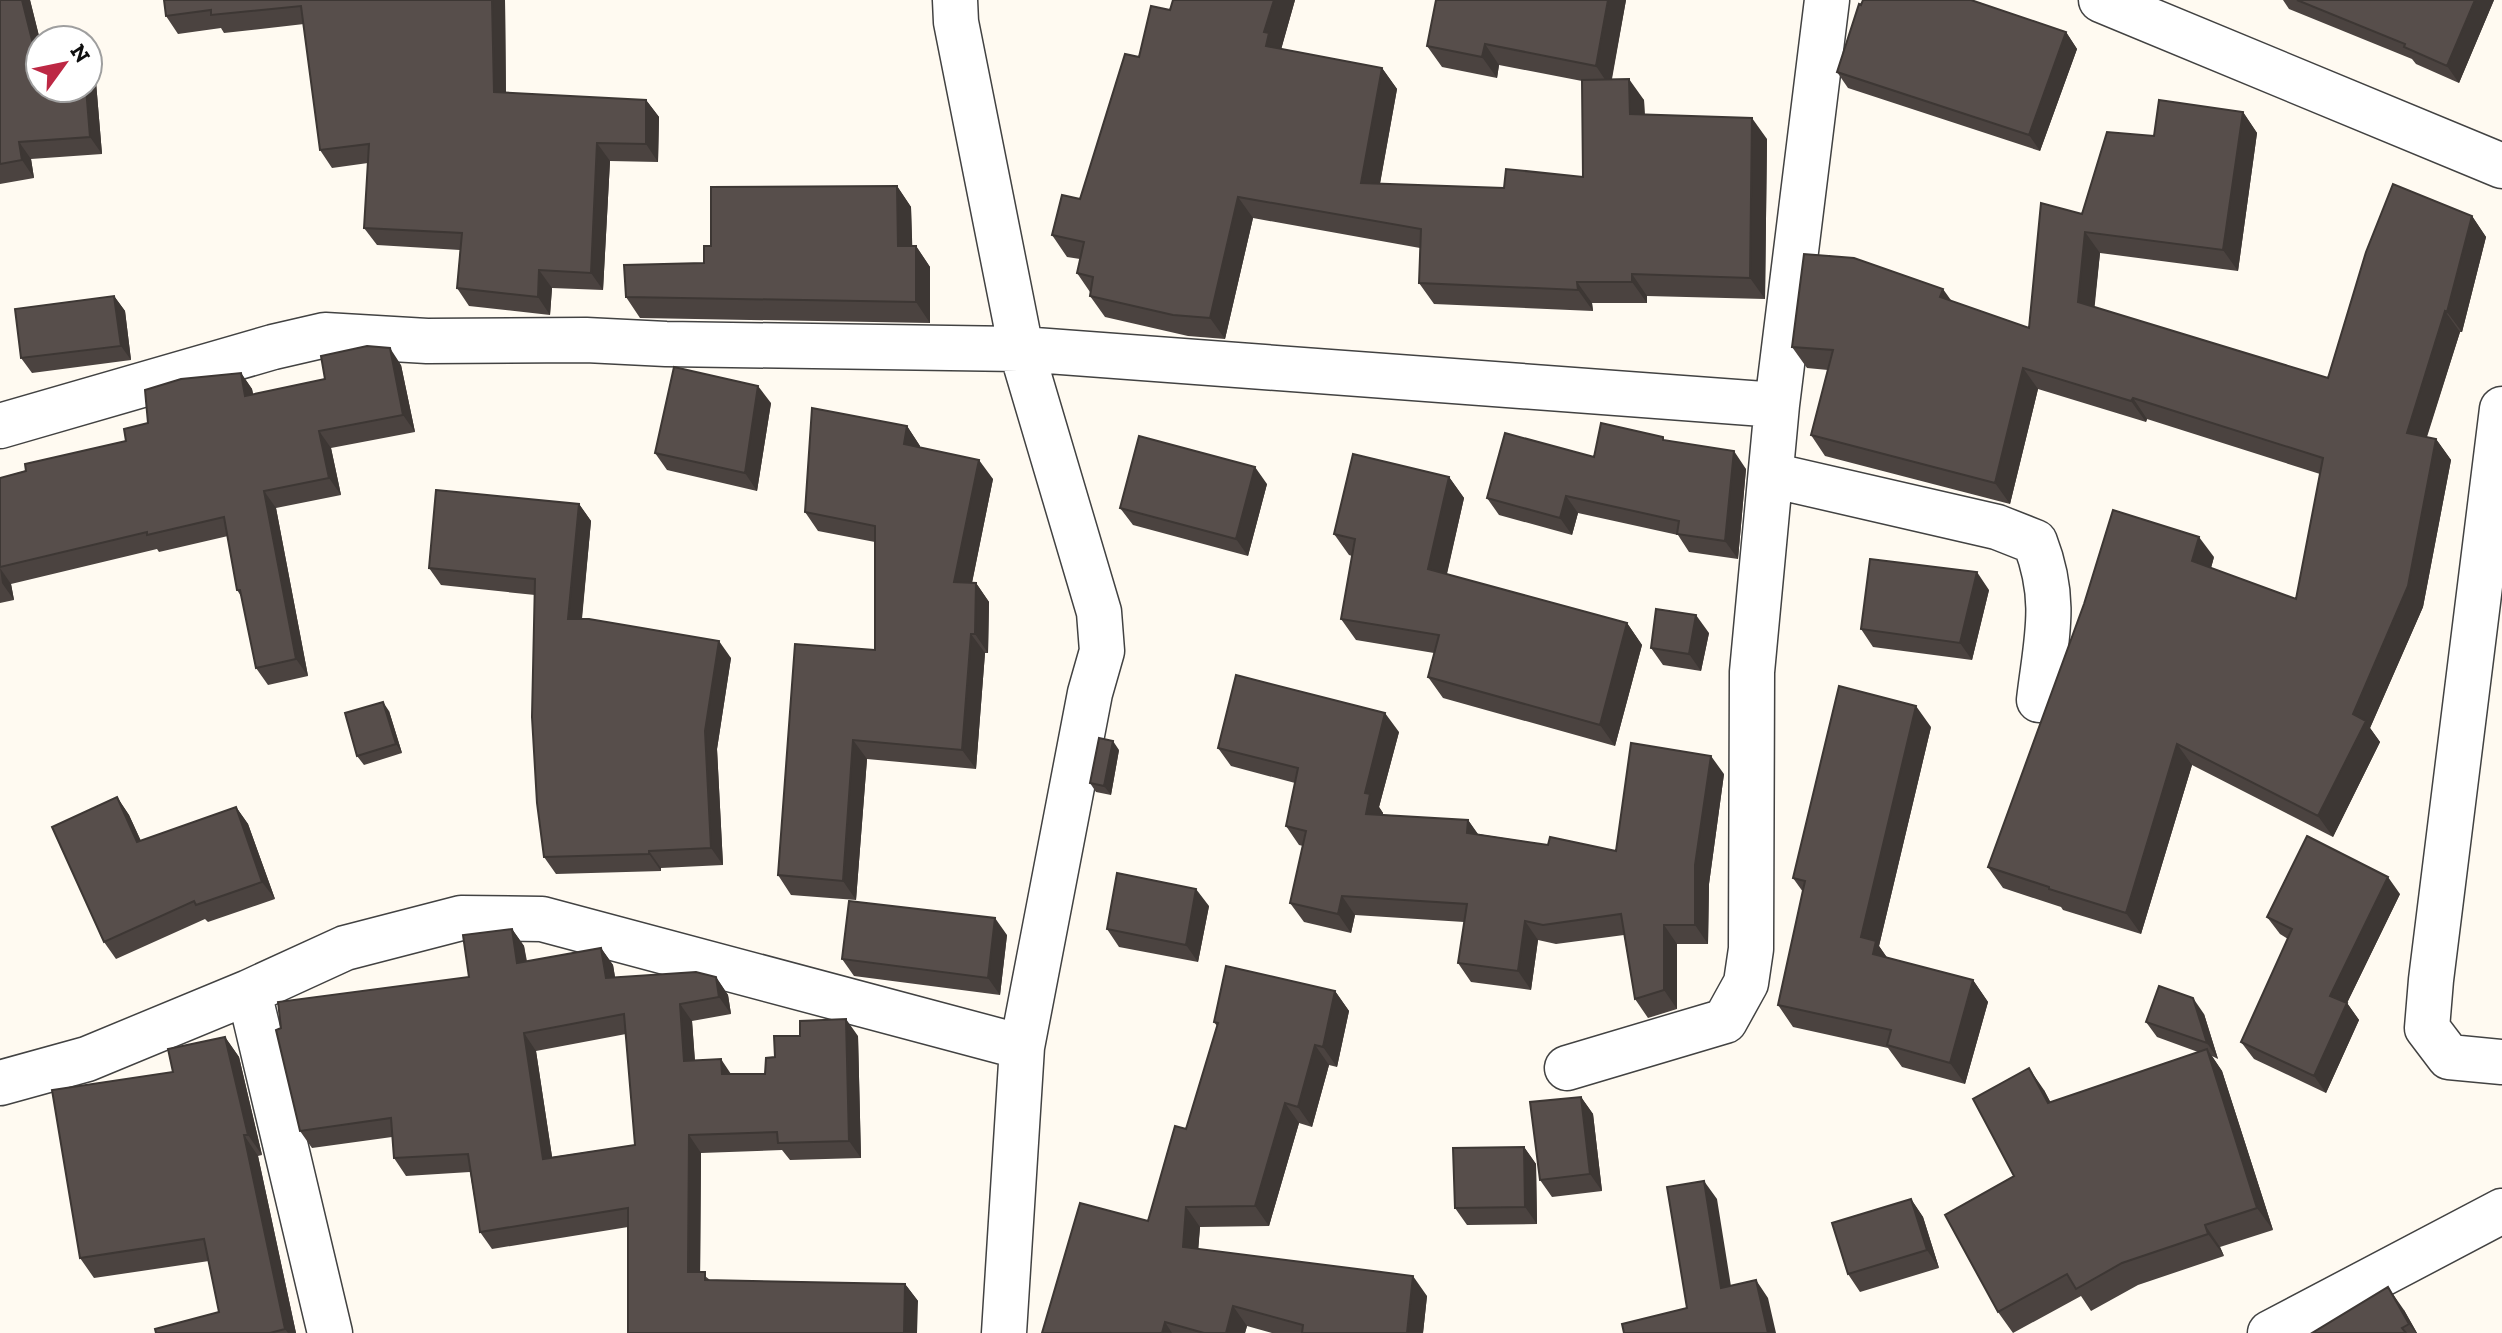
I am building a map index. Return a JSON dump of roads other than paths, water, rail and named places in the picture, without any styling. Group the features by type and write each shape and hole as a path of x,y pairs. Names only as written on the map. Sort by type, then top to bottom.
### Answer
{"street":[{"path":"955,0 956,22 1021,349 1099,612 1102,651 1090,693 1022,1047 1004,1333"},
{"path":"1567,1068 1725,1021 1746,983 1751,949 1752,672 1777,405 1827,0"},
{"path":"2101,0 2502,166"},
{"path":"0,426 273,347 325,335 427,341 586,340 1021,349 1777,405"},
{"path":"2502,409 2427,1028 2449,1057 2502,1062"},
{"path":"1771,475 1997,527 2035,542 2045,567 2051,607 2039,700"},
{"path":"0,1083 87,1059 249,992 345,948 461,918 542,919 1022,1047"},
{"path":"249,992 330,1333"},
{"path":"2270,1333 2502,1211"}]}
